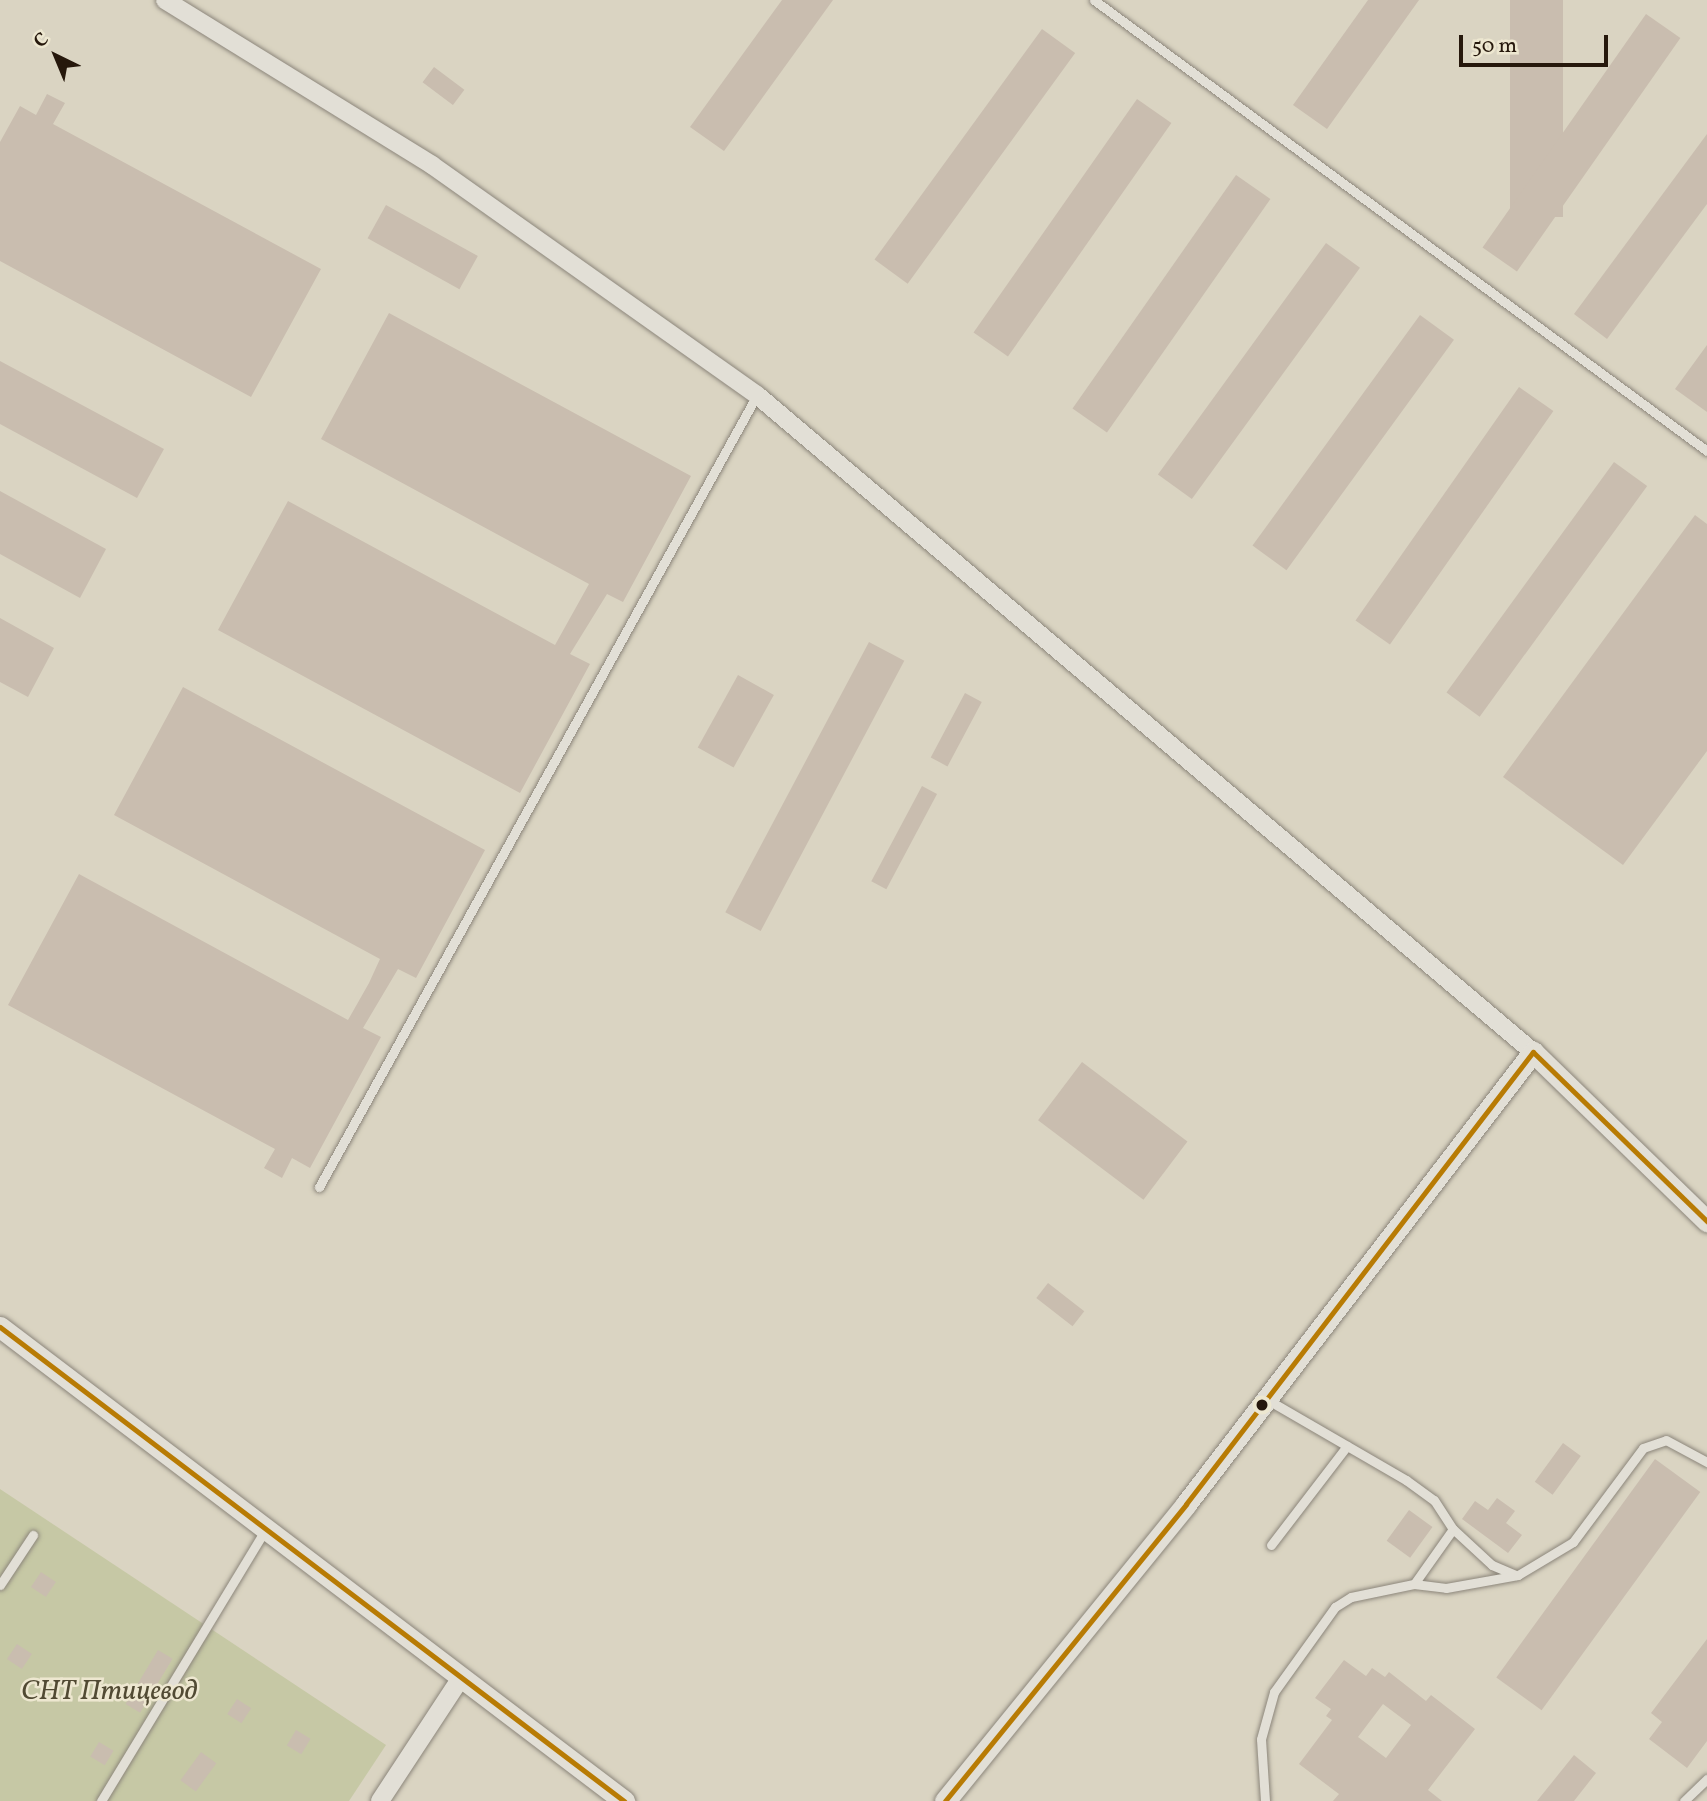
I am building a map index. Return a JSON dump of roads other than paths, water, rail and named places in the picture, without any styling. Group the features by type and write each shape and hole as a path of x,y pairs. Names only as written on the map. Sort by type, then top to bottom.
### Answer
{"street":[{"path":"165,0 432,165 757,395 1533,1052 1707,1221"},
{"path":"945,1801 1267,1400 1533,1052"},
{"path":"0,1327 624,1801"},
{"path":"380,1801 460,1679"}],"lane":[{"path":"1094,0 1707,451"},
{"path":"319,1187 757,395"},
{"path":"1267,1400 1434,1500 1454,1529 1492,1565 1518,1576"},
{"path":"1265,1801 1261,1739 1275,1692 1335,1607 1351,1597 1414,1584 1446,1588 1518,1576 1573,1542 1643,1448 1666,1440 1707,1462"},
{"path":"1271,1545 1347,1446"},
{"path":"1414,1584 1454,1529"},
{"path":"100,1801 265,1530"},
{"path":"0,1585 33,1535"},
{"path":"1684,1801 1707,1779"}],"park label":[{"name":"СНТ Птицевод","path":"109,1692"}]}
